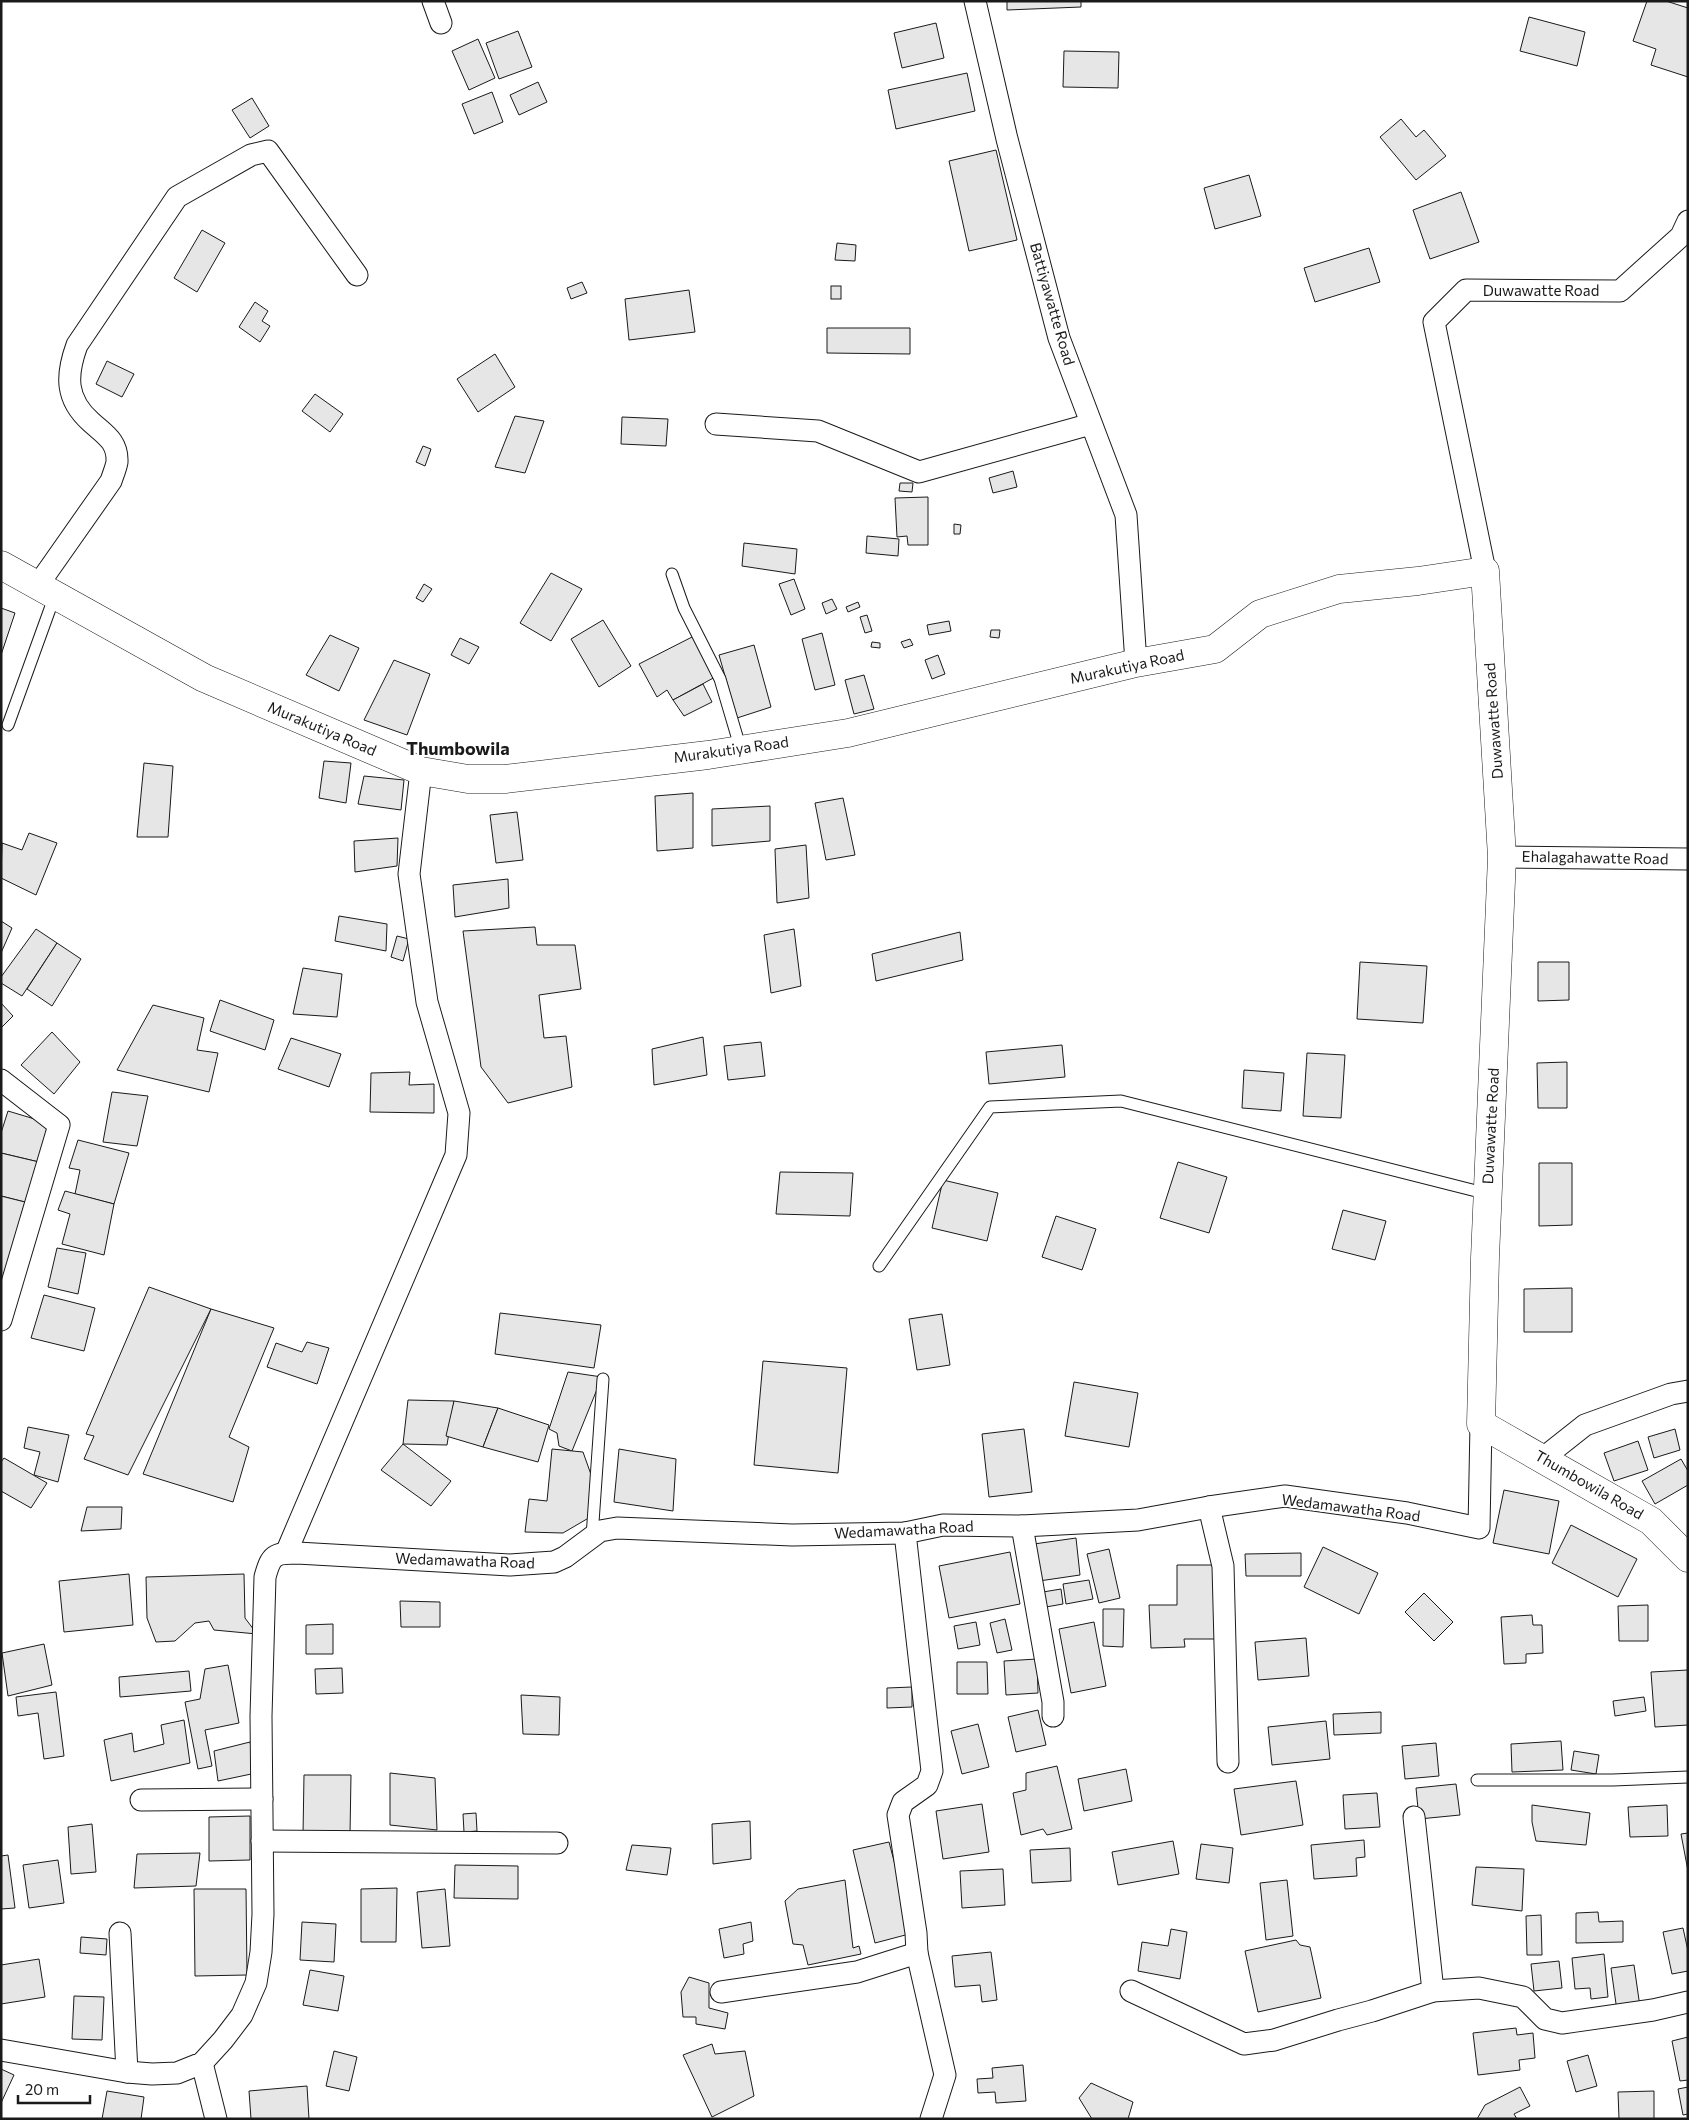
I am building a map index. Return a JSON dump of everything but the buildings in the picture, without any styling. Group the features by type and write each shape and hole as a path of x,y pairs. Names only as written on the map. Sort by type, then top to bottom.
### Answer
{"street":[{"path":"433,1 441,22"},
{"name":"Battiyawatte Road","path":"975,1 1059,338 1126,515 1136,663"},
{"path":"47,590 111,481 117,462 115,449 108,435 90,421 74,401 69,385 70,366 77,345 177,197 251,155 268,151 356,275"},
{"name":"Duwawatte Road","path":"1481,1424 1488,1194 1502,857 1485,571 1434,322 1466,290 1620,291 1681,236 1688,221"},
{"path":"716,424 818,431 919,472 1091,424"},
{"name":"Murakutiya Road","path":"1,565 204,678 421,771 468,779 505,778 741,750 848,733 1136,663 1215,649 1260,614 1339,589 1418,581 1485,571"},
{"path":"1,2050 127,2072 177,2073 202,2063 223,2040 242,2015 256,1983 261,1952 263,1914 261,1716 265,1577 269,1561 276,1554 286,1553 456,1154 460,1113 427,1002 409,874 421,771"},
{"name":"Ehalagahawatte Road","path":"1502,857 1688,859"},
{"path":"1,1080 59,1125 1,1320"},
{"path":"1542,1459 1585,1424 1672,1394 1688,1391"},
{"name":"Wedamawatha Road","path":"286,1553 427,1559 510,1565 539,1564 554,1562 565,1557 600,1531 617,1528 792,1535 905,1533 943,1525 1022,1526 1138,1520 1285,1496 1407,1513 1479,1528 1481,1424"},
{"name":"Thumbowila Road","path":"1481,1424 1651,1521 1688,1558"},
{"path":"1209,1507 1223,1566 1228,1762"},
{"path":"1022,1526 1053,1702 1053,1716"},
{"path":"905,1533 932,1771 927,1785 903,1802 898,1815 916,1933 917,1953 945,2075 930,2119"},
{"path":"141,1800 262,1799"},
{"path":"1414,1817 1433,1991"},
{"path":"262,1841 557,1843"},
{"path":"120,1933 127,2072"},
{"path":"720,1992 857,1972 917,1953"},
{"path":"1131,1990 1244,2044 1274,2040 1338,2020 1372,2012 1433,1991 1479,1988 1523,1997 1545,2019 1562,2023 1653,2010 1688,2002"},
{"path":"202,2063 216,2119"}],"lane":[{"path":"672,574 684,608 720,679 741,750"},
{"path":"8,725 47,590"},
{"path":"879,1266 990,1107 1121,1101 1488,1194"},
{"path":"592,1537 603,1379"},
{"path":"1477,1780 1613,1780 1688,1777"}],"district":[{"name":"Thumbowila","path":"458,749"}]}
